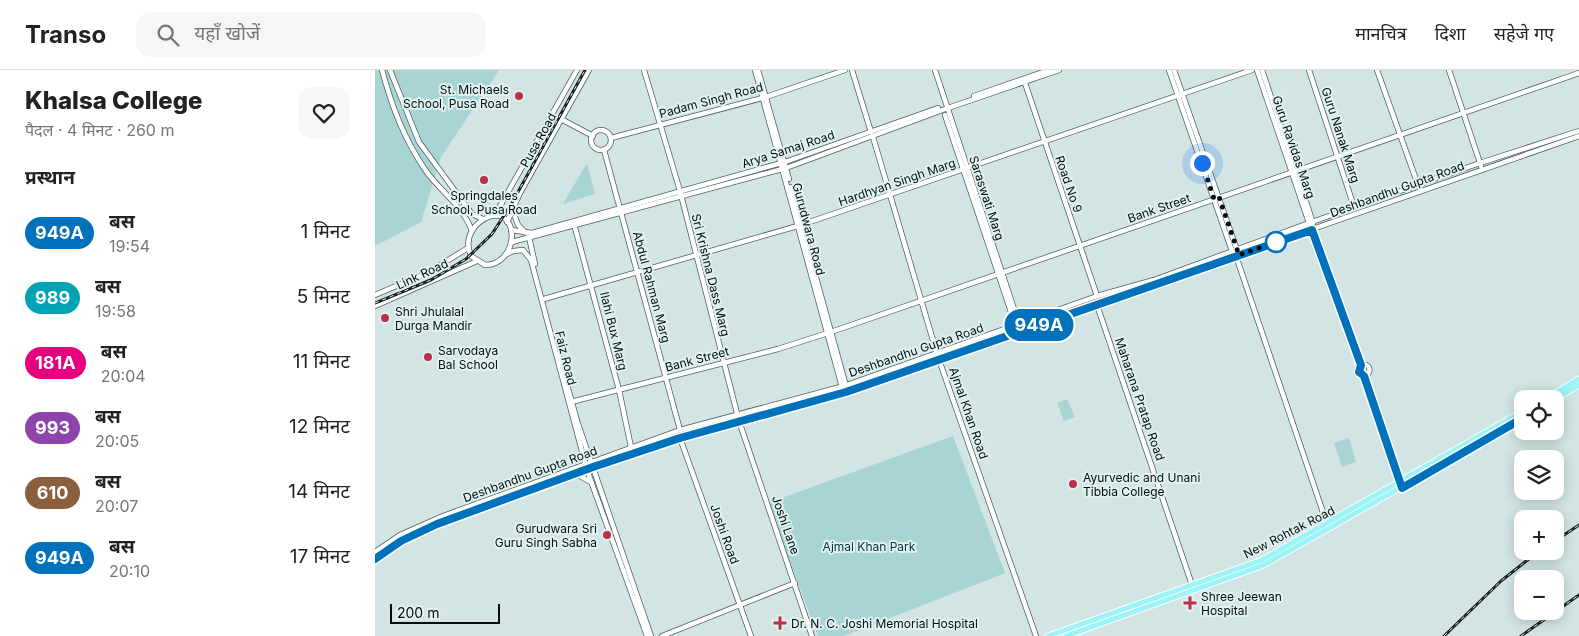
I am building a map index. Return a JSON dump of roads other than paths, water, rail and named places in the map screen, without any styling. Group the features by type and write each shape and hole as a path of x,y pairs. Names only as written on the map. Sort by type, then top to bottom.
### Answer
{"main road":[{"path":"1560,390 1579,379"},
{"path":"1564,394 1579,385"},
{"name":"New Rohtak Road","path":"1066,636 1257,568 1514,417"},
{"name":"New Rohtak Road","path":"1048,636 1262,560 1514,423"}],"street":[{"path":"382,70 392,109 408,143 427,172 466,215 472,231 469,248 471,256 477,261 490,265 505,255 512,242 511,230 507,222 495,215 483,219 472,231"},
{"path":"389,70 419,142 472,214 483,219"},
{"name":"Pusa Road","path":"495,215 577,70"},
{"name":"Pusa Road","path":"507,222 589,70"},
{"name":"Sri Krishna Dass Marg","path":"644,70 658,125 680,193 739,421"},
{"name":"Gurudwara Road","path":"756,70 846,392"},
{"name":"Padam Singh Road","path":"611,138 765,97 845,70"},
{"name":"Ajmal Khan Road","path":"852,70 891,195 937,354 1036,636"},
{"name":"Saraswati Marg","path":"935,70 1019,332"},
{"name":"Arya Samaj Road","path":"574,223 784,165 1049,70"},
{"path":"1024,80 1059,70"},
{"path":"1169,70 1180,95 1217,198 1254,314 1327,524"},
{"path":"1174,70 1180,95"},
{"name":"Hardhyan Singh Marg","path":"544,299 799,226 1252,70"},
{"name":"Guru Ravidas Marg","path":"1257,70 1361,365"},
{"name":"Guru Ravidas Marg","path":"1262,70 1294,172"},
{"name":"Guru Nanak Marg","path":"1309,70 1354,207"},
{"path":"1377,70 1418,185"},
{"path":"1449,70 1482,170"},
{"name":"Bank Street","path":"571,402 829,333 1579,72"},
{"name":"Road No 9","path":"1024,80 1097,296"},
{"name":"Saraswati Marg","path":"945,114 966,170"},
{"path":"561,119 593,136"},
{"path":"599,131 604,131 611,138 610,144 604,150 595,148 592,142 593,136 599,131"},
{"name":"Deshbandhu Gupta Road","path":"375,559 401,541 445,518 576,474 590,465 846,392 1236,254 1311,222 1480,163 1579,131"},
{"name":"Deshbandhu Gupta Road","path":"375,552 400,535 680,430 844,386 1097,296 1155,280 1314,229 1579,136"},
{"name":"Abdul Rahman Marg","path":"604,150 680,430"},
{"path":"513,209 518,225 528,236 571,402 590,465 593,484 647,636"},
{"path":"512,242 574,223"},
{"name":"Ilahi Bux Marg","path":"574,223 592,284 619,390 631,448"},
{"path":"511,230 528,236"},
{"name":"Link Road","path":"375,295 427,273 469,248"},
{"name":"Faiz Road","path":"505,255 519,250 528,255 590,465 651,636"},
{"name":"Link Road","path":"375,306 477,261"},
{"name":"Maharana Pratap Road","path":"1097,304 1192,585"},
{"path":"1364,376 1369,373 1370,369 1366,365 1361,365 1359,372 1364,376 1401,485"},
{"name":"Joshi Lane","path":"739,421 812,636"},
{"name":"Joshi Road","path":"680,438 751,636"},
{"path":"576,474 584,476 593,484"},
{"path":"662,636 795,583"}],"railway":[{"path":"375,303 431,280 466,259 492,234 512,203 585,70"},
{"path":"1564,535 1579,525"},
{"path":"1444,636 1501,581 1528,560"},
{"path":"1521,636 1579,595"}],"place":[{"name":"St. Michaels School, Pusa Road","path":"519,96"},
{"name":"Springdales School, Pusa Road","path":"484,180"},
{"name":"Shri Jhulalal Durga Mandir","path":"385,318"},
{"name":"Sarvodaya Bal School","path":"428,357"},
{"name":"Ayurvedic and Unani Tibbia College","path":"1073,484"},
{"name":"Gurudwara Sri Guru Singh Sabha","path":"607,535"},
{"name":"Shree Jeewan Hospital","path":"1190,603"},
{"name":"Dr. N. C. Joshi Memorial Hospital","path":"780,623"}],"park label":[{"name":"Ajmal Khan Park","path":"869,546"}]}
